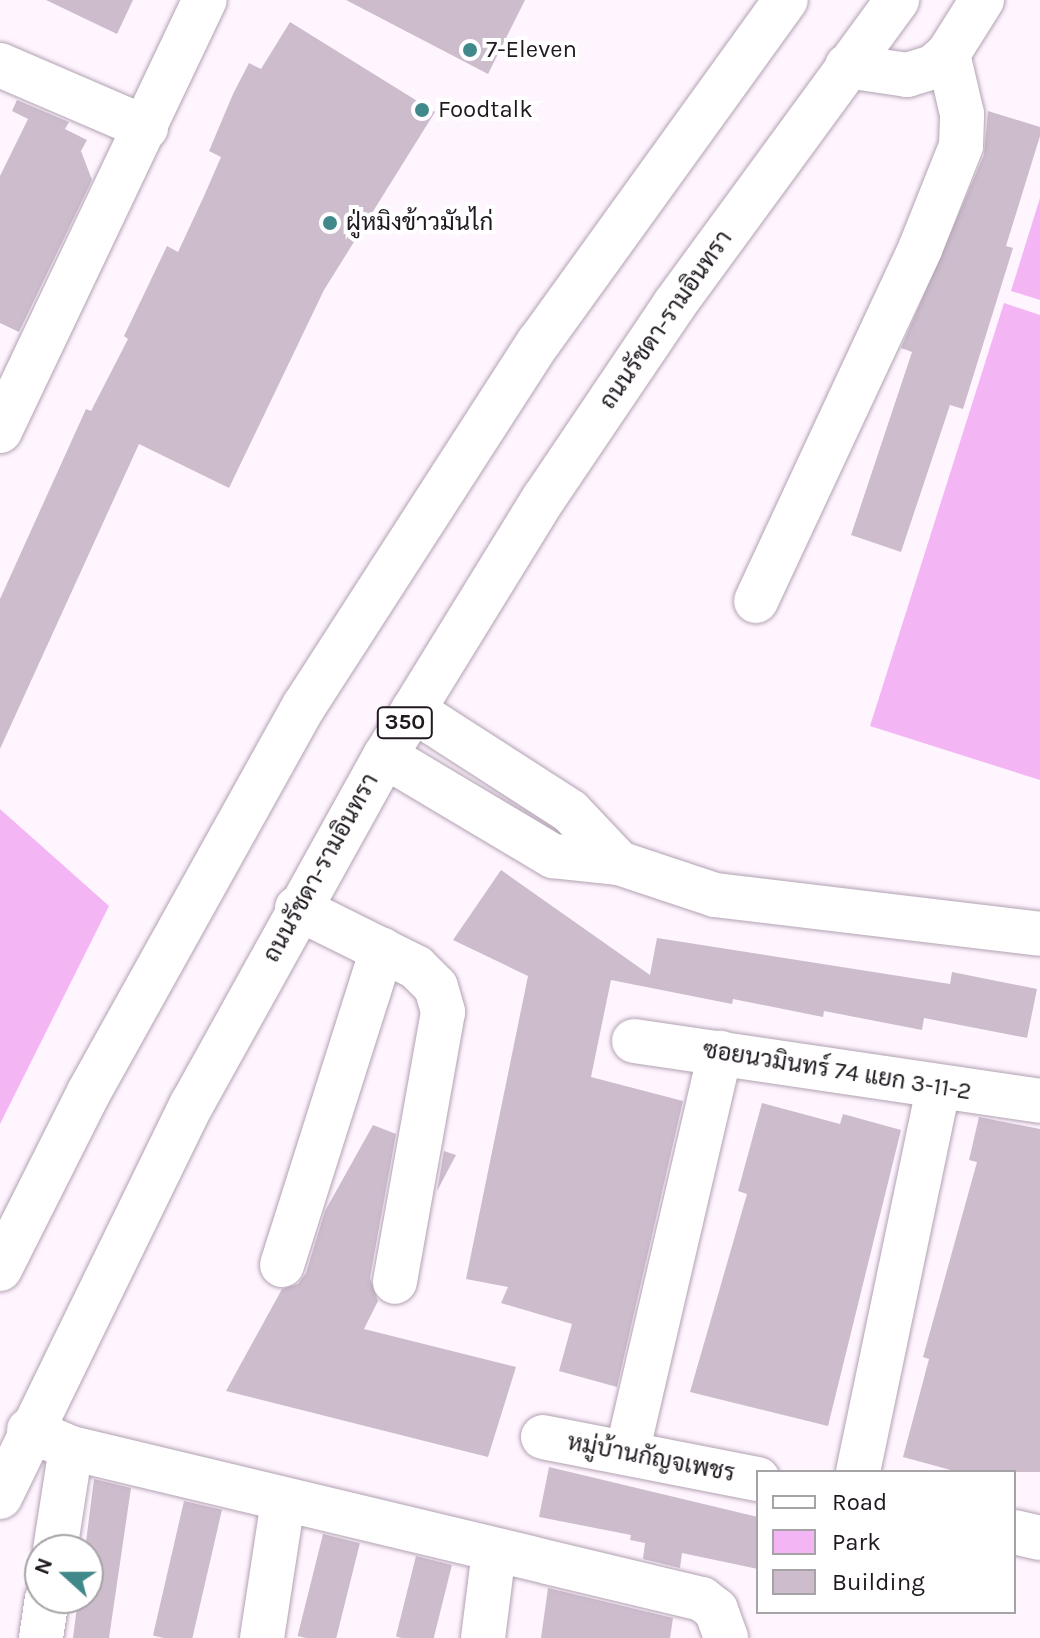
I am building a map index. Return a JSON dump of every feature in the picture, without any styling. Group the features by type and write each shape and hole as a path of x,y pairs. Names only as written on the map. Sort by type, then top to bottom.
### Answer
{"street":[{"path":"0,431 205,0"},
{"name":"ถนนรัชดา-รามอินทรา","path":"0,1497 29,1430 297,908 385,756 605,408 897,0"},
{"path":"847,66 907,75 933,67 948,54 982,0"},
{"path":"0,1269 89,1092 304,706 539,342 781,1"},
{"path":"756,601 920,249 961,146 962,114 948,54"},
{"path":"0,65 146,128"},
{"path":"413,710 570,811 619,863"},
{"path":"385,756 553,856 619,863 715,895 1040,934"},
{"path":"297,908 416,967 436,987 443,1012 395,1282"},
{"path":"282,1265 382,949"},
{"name":"ซอยนวมินทร์ 74 แยก 3-11-2","path":"634,1041 1040,1101"},
{"path":"627,1453 720,1053"},
{"path":"858,1470 938,1088"},
{"path":"29,1430 71,1448 702,1599 716,1610 726,1638"},
{"name":"หมู่บ้านกัญจเพชร","path":"543,1437 756,1479"},
{"path":"58,1534 71,1448"},
{"path":"262,1638 283,1501"},
{"path":"1016,1532 1040,1538"},
{"path":"483,1638 494,1551"},
{"path":"41,1638 45,1614"}],"green space":[{"path":"1040,198 1040,300 1011,291"},
{"path":"1004,303 1040,315 1040,780 870,726"},
{"path":"0,809 109,906 0,1124"}],"building":[{"path":"46,0 133,0 117,34"},
{"name":"7-Eleven","path":"346,0 525,0 488,74"},
{"path":"290,22 435,112 324,290 229,488 139,444 0,749 0,599 86,409 91,411 128,339 124,336 167,246 178,252 204,196 221,157 209,151 233,94 249,63 261,69"},
{"path":"17,100 69,122 65,129 87,140 81,151 92,180 19,332 0,323 0,176 28,119 12,111"},
{"path":"988,111 1040,127 1040,136 1006,246 1013,248 963,409 950,405 901,552 851,535 912,352 901,348 984,155"},
{"path":"501,870 650,975 657,938 950,984 952,972 1037,989 1027,1038 924,1018 922,1030 824,1011 823,1017 733,999 732,1004 611,980 591,1077 683,1101 617,1387 559,1371 572,1324 501,1303 508,1287 466,1279 528,976 453,940"},
{"path":"762,1103 840,1124 843,1114 901,1130 828,1426 690,1392 747,1194 738,1191"},
{"path":"979,1117 1040,1129 1040,1472 951,1470 903,1457 929,1359 923,1357 977,1162 969,1160"},
{"path":"373,1125 396,1134 370,1278 378,1301 364,1329 516,1367 488,1457 226,1391 282,1289 298,1284 306,1273 325,1211"},
{"path":"444,1151 456,1155 437,1191"},
{"path":"549,1467 756,1517 756,1569 682,1553 680,1568 643,1559 645,1543 630,1540 631,1535 539,1517"},
{"path":"94,1479 131,1488 109,1638 73,1638 76,1614 104,1614 104,1534 87,1534"},
{"path":"184,1501 222,1510 192,1638 153,1635"},
{"path":"323,1534 360,1543 336,1638 298,1636"},
{"path":"416,1556 452,1565 434,1638 396,1637"},
{"path":"548,1588 673,1618 670,1638 541,1638"}],"place":[{"name":"7-Eleven","path":"470,50"},
{"name":"Foodtalk","path":"422,110"},
{"name":"ฝู่หมิงข้าวมันไก่","path":"330,223"}]}
